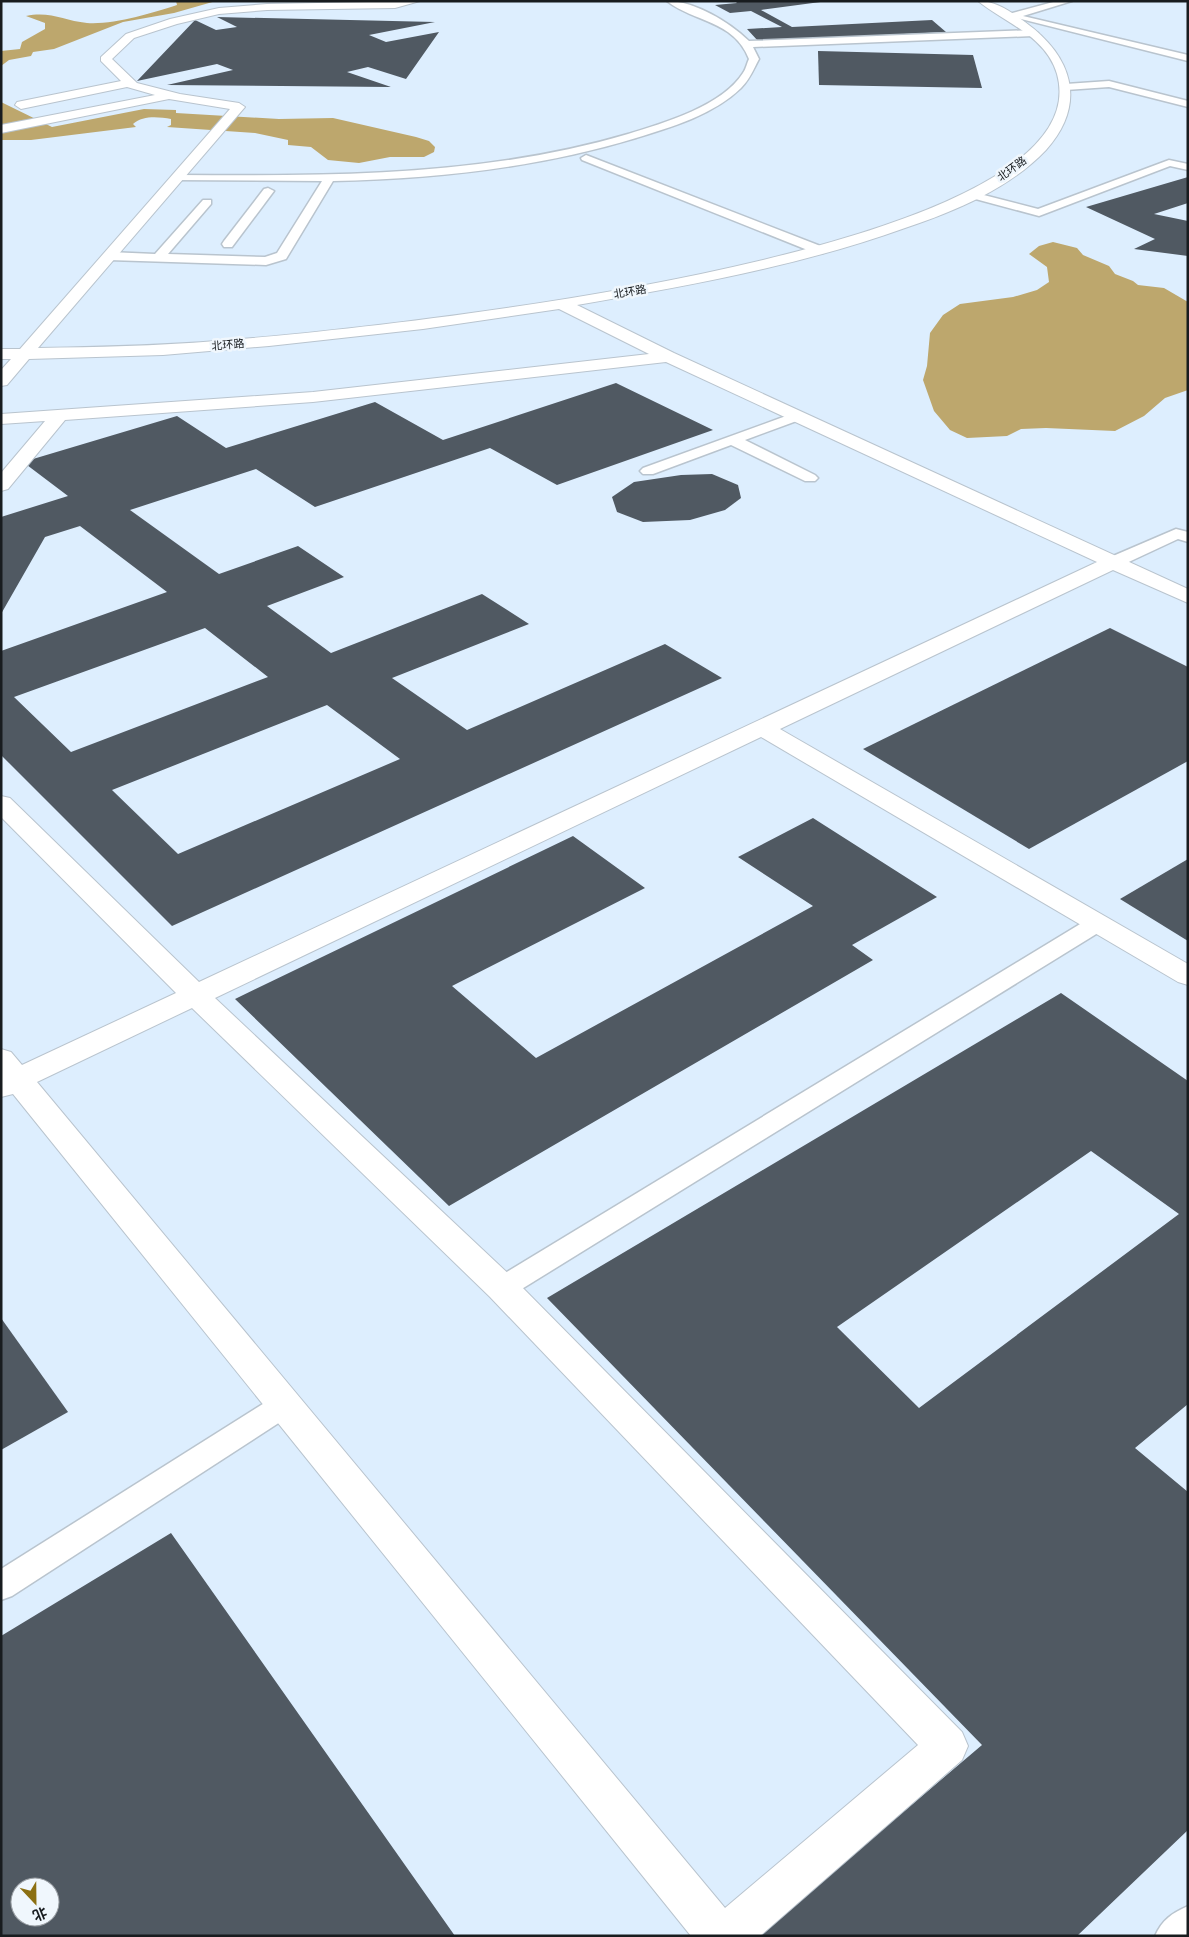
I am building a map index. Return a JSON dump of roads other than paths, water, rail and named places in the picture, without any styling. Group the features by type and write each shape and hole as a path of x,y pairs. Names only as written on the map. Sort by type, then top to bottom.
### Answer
{"street":[{"path":"1,381 178,178 211,137 240,107 170,96 133,86 105,59 130,36 174,21 219,11 258,8 395,5 415,1"},
{"name":"北环路","path":"1,354 138,351 277,341 430,324 562,304 699,279 820,250 898,226 972,195 999,180 1040,148 1060,116 1065,102 1066,87 1056,59 1048,45 1008,11 983,1"},
{"path":"10,107 130,83"},
{"path":"1,128 170,96"},
{"path":"562,304 668,357 1188,598"},
{"path":"1,420 313,397 668,357"},
{"path":"1,485 58,417"},
{"path":"720,1936 284,1405 7,1075 195,995 1112,563"},
{"path":"762,728 1188,976"},
{"path":"1,803 195,995 502,1288 947,1746 726,1936"}],"lane":[{"path":"178,178 329,179 435,173 502,165 617,142 703,110 728,92 746,75 754,58 748,44 698,12 671,1"},
{"path":"1008,11 1068,1"},
{"path":"1008,11 1188,58"},
{"path":"748,44 1033,33"},
{"path":"1066,87 1109,84 1188,104"},
{"path":"586,158 820,250"},
{"path":"972,195 1039,213 1169,163 1188,167"},
{"path":"109,256 266,260 282,256 329,179"},
{"path":"211,190 230,190"},
{"path":"228,244 272,191 249,191"},
{"path":"303,192 321,192"},
{"path":"158,258 207,202"},
{"path":"648,471 797,416"},
{"path":"732,440 810,478"},
{"path":"1112,563 1176,534 1188,537"},
{"path":"502,1288 1098,923"},
{"path":"1,1586 284,1405"},
{"path":"1173,1936 1188,1924"}]}
